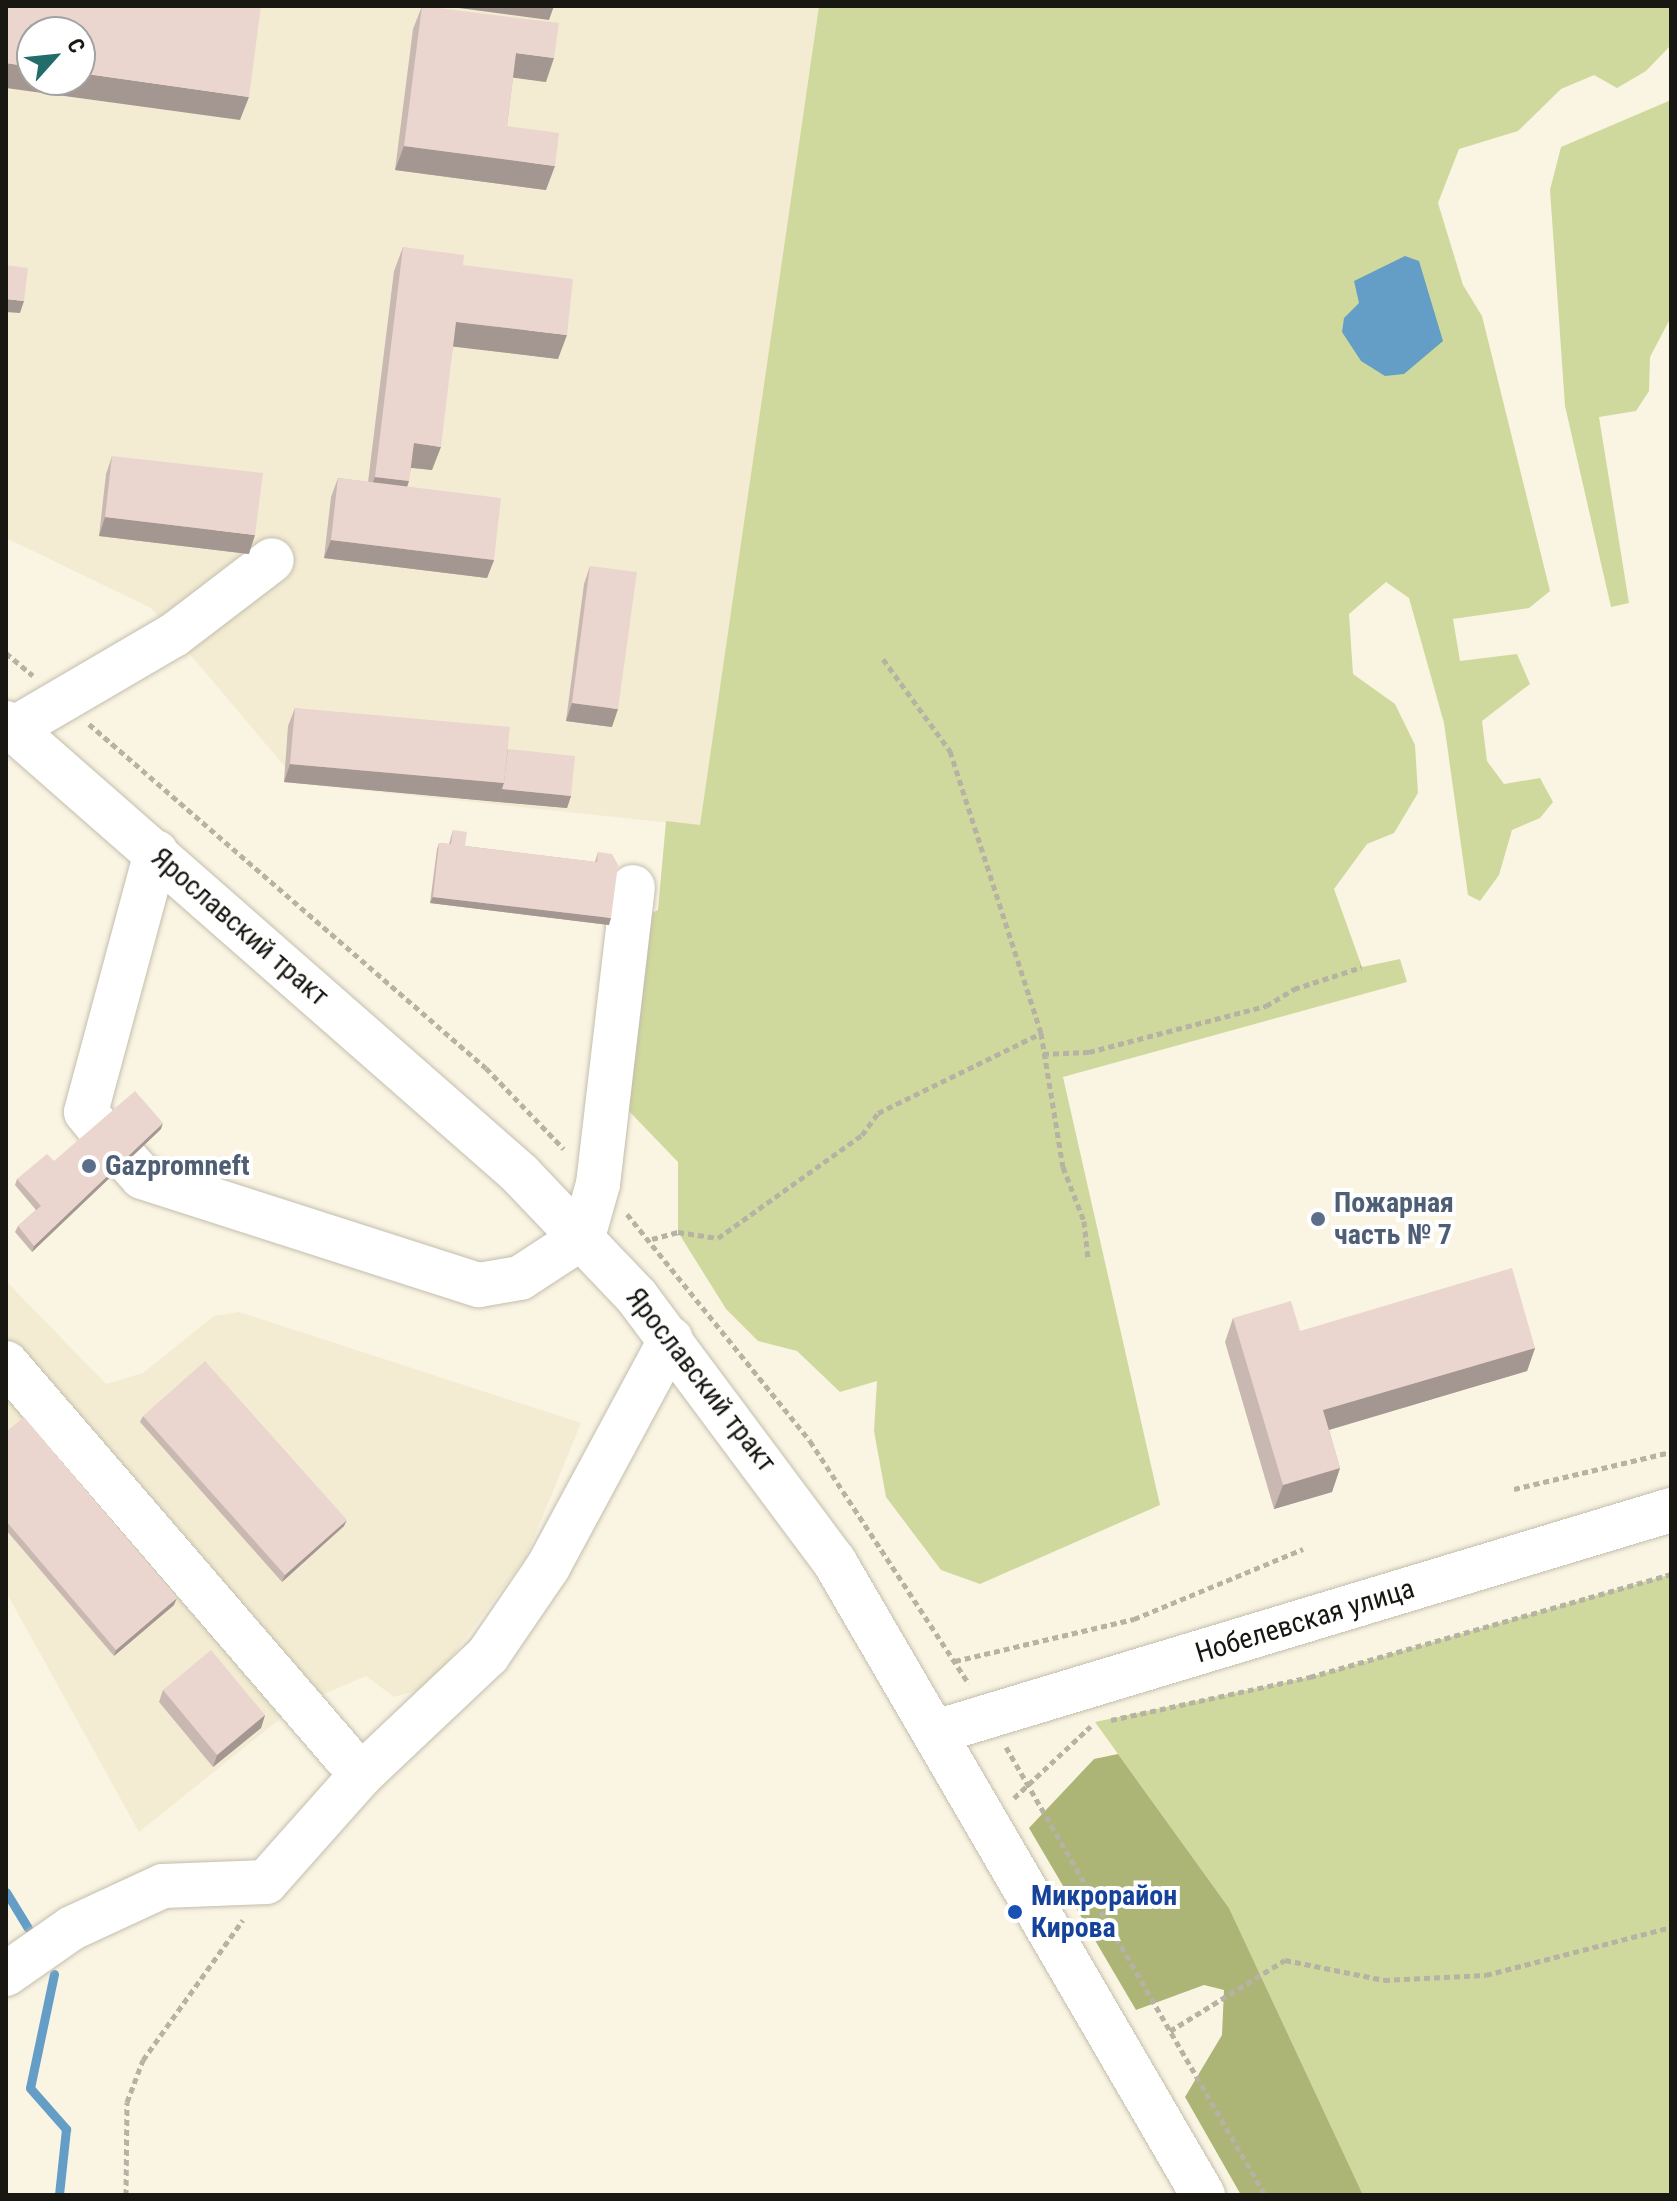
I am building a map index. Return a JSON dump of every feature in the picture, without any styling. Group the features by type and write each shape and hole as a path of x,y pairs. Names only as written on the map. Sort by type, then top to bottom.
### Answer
{"street":[{"path":"9,726 174,635 272,560"},
{"name":"Ярославский тракт","path":"9,726 156,852 583,1237 671,1339 782,1482 939,1731 1203,2195"},
{"path":"98,1127 86,1112 156,852"},
{"path":"126,1159 142,1177 479,1285 520,1278 583,1237 598,1184 633,887"},
{"path":"6,1974 72,1928 163,1886 266,1882 361,1775 488,1655 548,1567 671,1339"},
{"path":"6,1363 361,1775"},
{"name":"Нобелевская улица","path":"939,1731 1663,1519"}],"path":[{"path":"883,659 950,751 1041,1033 1088,1260"},
{"path":"1043,1054 1089,1052 1266,1006 1294,989 1362,967"},
{"path":"652,1239 678,1232 718,1238 862,1135 878,1113 1041,1033"},
{"path":"1514,1489 1671,1452"},
{"path":"955,1661 1134,1619 1303,1549"},
{"path":"1095,1722 1310,1677 1671,1574"},
{"path":"126,2195 127,2102 143,2060 266,1882"},
{"path":"1265,2195 1170,2031 1285,1960 1384,1980 1486,1975 1671,1927"}],"shaded area":[{"path":"6,6 819,6 700,826 284,782 285,767 151,608 6,538"},
{"path":"6,1281 106,1384 143,1373 214,1316 239,1312 581,1423 526,1557 429,1687 394,1697 366,1676 296,1706 139,1832 6,1592"}],"green space":[{"path":"819,6 1671,6 1671,45 1646,71 1617,88 1594,75 1561,89 1518,131 1459,149 1438,203 1463,285 1482,316 1550,591 1529,608 1453,619 1460,661 1517,654 1530,684 1482,721 1487,761 1504,784 1540,778 1553,802 1540,818 1512,830 1499,875 1480,901 1468,895 1444,723 1409,598 1386,582 1349,614 1353,674 1395,704 1415,745 1418,793 1394,833 1367,844 1334,889 1362,967 1400,959 1407,982 1063,1077 1160,1505 980,1584 941,1570 886,1497 874,1431 877,1381 840,1392 797,1351 758,1341 726,1309 678,1232 678,1162 623,1105 640,919 658,910 666,821 700,825"},
{"path":"1671,100 1671,317 1650,357 1649,391 1636,411 1599,417 1629,603 1611,607 1565,406 1550,190 1561,147"},
{"path":"1671,1574 1671,2195 1363,2195 1229,1908 1095,1722 1310,1677"},
{"path":"1118,1754 1229,1908 1363,2195 1241,2195 1185,2097 1222,2035 1224,1990 1204,1985 1136,2010 1029,1828 1094,1759"}],"water":[{"path":"1405,256 1419,261 1443,341 1404,374 1385,376 1361,361 1342,332 1344,318 1359,303 1354,281"}],"building":[{"path":"6,6 261,6 249,97 96,75 96,16 16,16 16,65 6,63"},
{"path":"422,6 559,23 554,58 516,53 507,126 559,133 555,166 404,146"},
{"path":"403,247 464,255 463,265 573,279 567,335 456,322 441,447 414,443 409,481 375,477"},
{"path":"6,265 28,268 24,301 6,299"},
{"path":"112,456 263,473 255,535 105,517"},
{"path":"338,478 501,498 494,560 331,540"},
{"path":"590,566 637,572 618,709 572,703"},
{"path":"295,708 510,727 504,783 290,764"},
{"path":"508,749 575,756 571,796 502,789"},
{"path":"453,830 467,832 465,846 597,862 598,852 612,854 618,865 611,918 433,897 439,843 451,844"},
{"path":"135,1091 163,1123 34,1246 18,1226 41,1206 17,1179 47,1154 54,1161"},
{"path":"1512,1268 1535,1348 1323,1410 1340,1468 1283,1485 1233,1318 1291,1301 1300,1331"},
{"path":"205,1361 347,1520 285,1575 143,1416"},
{"path":"24,1417 177,1598 116,1650 6,1521 6,1432"},
{"path":"211,1650 265,1715 217,1755 163,1690"}],"waterway":[{"path":"6,1892 28,1928"},
{"path":"54,1974 30,2088 66,2129 59,2195"}],"place":[{"name":"Gazpromneft","path":"89,1166"},
{"name":"Пожарная часть № 7","path":"1318,1219"},
{"name":"Микрорайон Кирова","path":"1015,1912"}]}
